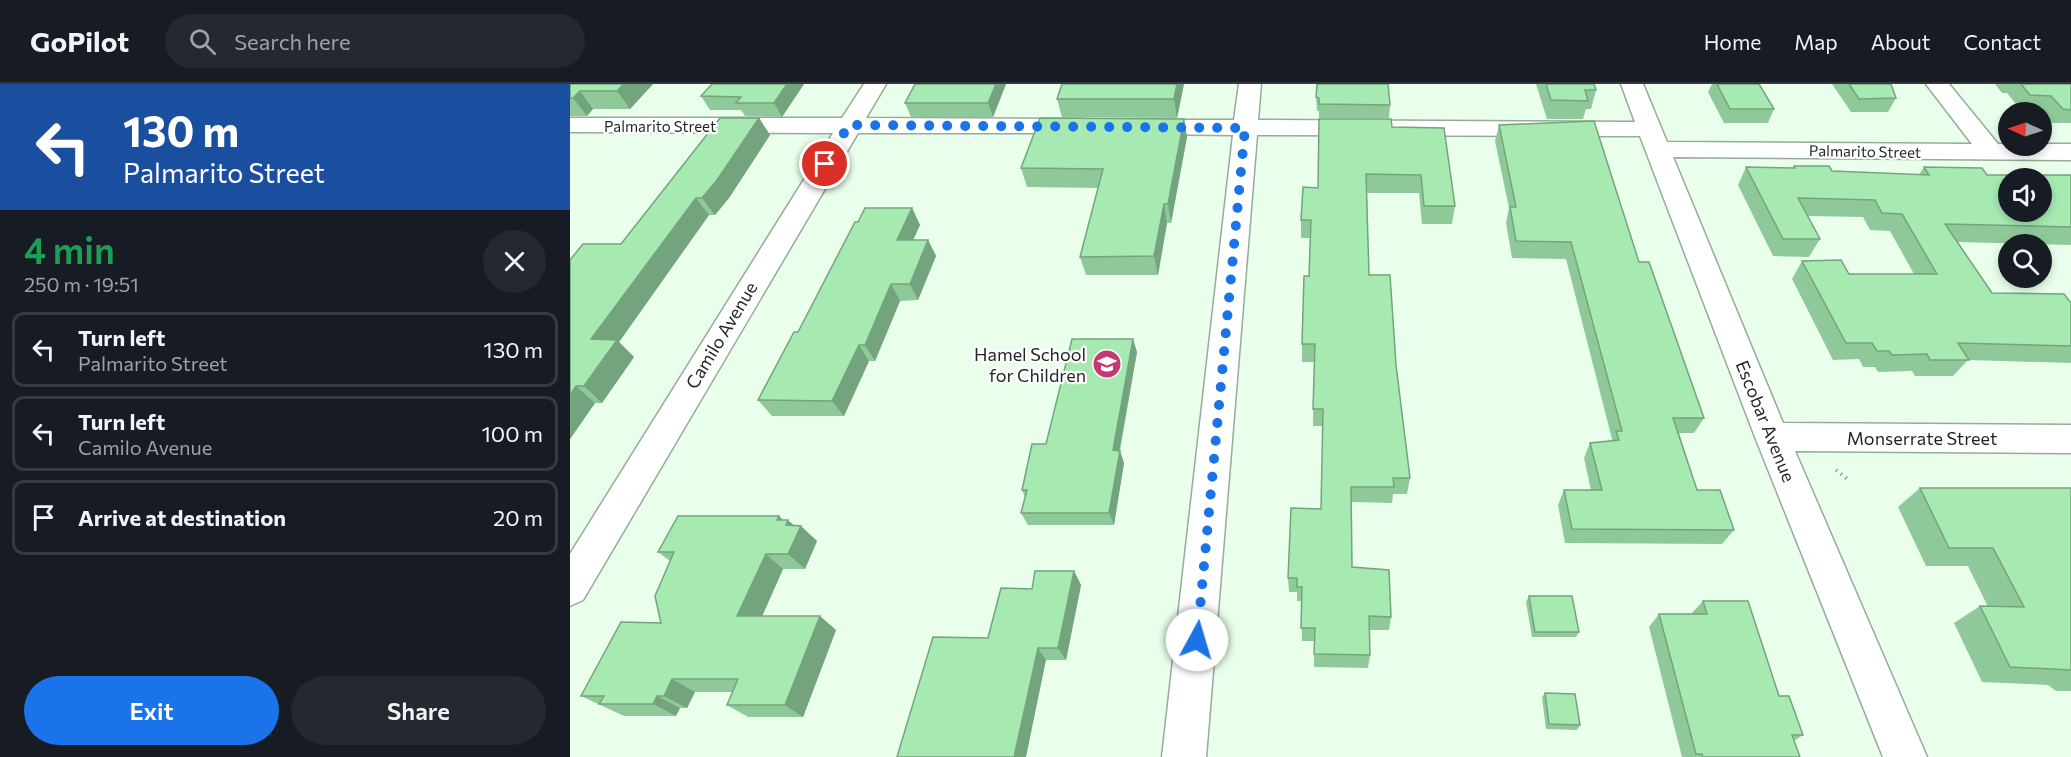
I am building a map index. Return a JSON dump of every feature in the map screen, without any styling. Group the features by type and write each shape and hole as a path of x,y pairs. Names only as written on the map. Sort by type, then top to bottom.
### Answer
{"street":[{"name":"Camilo Avenue","path":"570,588 875,84"},
{"path":"1184,757 1250,84"},
{"name":"Escobar Avenue","path":"1632,84 1772,437 1905,757"},
{"path":"1937,84 1991,152"},
{"name":"Palmarito Street","path":"570,125 1245,128 1654,139 1991,152 2071,152"},
{"name":"Monserrate Street","path":"1772,437 2071,439"}],"building":[{"path":"570,84 624,84 617,91 580,91 570,98"},
{"path":"712,84 787,84 774,103 736,103 741,97 701,96"},
{"path":"915,84 996,84 988,103 905,103"},
{"path":"1062,84 1177,84 1174,99 1057,99"},
{"path":"1317,84 1388,84 1390,105 1319,104 1319,98 1316,97"},
{"path":"1546,84 1594,84 1596,90 1585,90 1588,101 1551,100"},
{"path":"1717,84 1759,84 1774,109 1730,109"},
{"path":"1849,84 1891,84 1896,98 1859,99"},
{"path":"2021,84 2071,84 2071,110 2063,109 2051,96 2030,95"},
{"path":"720,118 759,118 717,180 702,198 696,198 591,339 617,340 584,386 576,386 570,395 570,260 583,244 621,244"},
{"path":"1040,118 1184,119 1168,204 1164,204 1154,256 1080,257 1103,169 1021,168"},
{"path":"1319,119 1391,119 1392,127 1444,128 1455,206 1424,206 1421,175 1366,174 1369,275 1390,275 1396,365 1410,478 1393,478 1394,487 1351,487 1352,567 1389,570 1391,617 1369,616 1370,655 1314,654 1315,628 1301,628 1302,587 1297,587 1297,578 1288,578 1291,508 1321,509 1323,409 1313,409 1315,344 1302,344 1304,276 1309,276 1311,220 1301,220 1303,187 1318,188"},
{"path":"1594,121 1639,262 1649,262 1704,418 1673,418 1697,490 1720,490 1734,530 1572,529 1564,490 1602,490 1590,443 1619,440 1616,431 1622,431 1571,242 1516,241 1510,207 1516,207 1499,125"},
{"path":"1829,166 1832,171 1929,175 1924,167 1982,168 1987,175 1998,175 1998,222 2052,222 2052,175 2071,175 2071,227 1945,224 1992,293 2064,294 2071,303 2071,346 1958,343 1969,360 1930,360 1927,354 1892,355 1889,351 1877,351 1872,343 1846,343 1802,261 1841,260 1849,274 1937,274 1902,214 1882,213 1875,200 1798,198 1820,239 1783,239 1746,167"},
{"path":"865,208 912,208 897,240 928,240 910,284 891,284 865,345 859,345 832,401 758,400 794,332 798,332 855,222 858,222"},
{"path":"1072,339 1133,339 1113,450 1120,451 1109,513 1021,513 1027,490 1022,490 1032,444 1046,444"},
{"path":"1920,488 2071,488 2071,670 2010,667 1980,606 2024,607 1993,548 1949,548"},
{"path":"678,516 779,516 777,520 788,520 786,525 801,526 788,554 766,554 737,616 820,616 785,705 727,705 738,679 672,679 664,696 657,696 653,704 599,704 604,696 581,696 621,622 661,623 655,596 674,552 658,552"},
{"path":"1035,571 1074,571 1058,648 1038,648 1014,757 897,757 933,637 988,638 1001,588 1032,589"},
{"path":"1529,596 1572,596 1579,632 1535,632"},
{"path":"1703,601 1748,601 1779,696 1789,696 1803,735 1792,735 1800,757 1703,757 1702,754 1696,754 1659,614 1707,614"},
{"path":"1545,693 1575,694 1580,725 1549,724"}],"place":[{"name":"Hamel School for Children","path":"1107,364"}],"route":[{"path":"825,164 849,125 1245,128 1197,640"}]}
